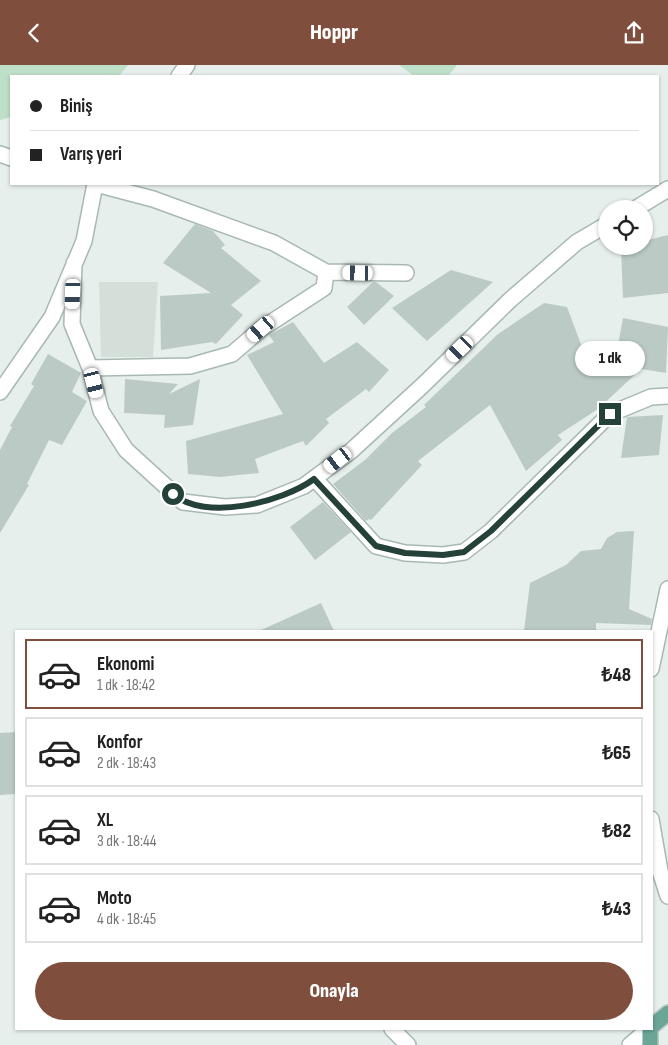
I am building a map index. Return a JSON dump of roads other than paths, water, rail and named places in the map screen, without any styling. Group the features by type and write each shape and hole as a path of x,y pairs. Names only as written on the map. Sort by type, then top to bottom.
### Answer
{"main road":[{"path":"653,1026 668,1013"},
{"path":"650,1030 650,1045"}],"street":[{"path":"179,75 187,65"},
{"path":"0,393 52,317 84,241 96,185"},
{"path":"100,185 153,199 274,243 326,272 406,273"},
{"path":"650,200 668,189"},
{"path":"74,263 72,324 90,368 101,411 126,450 183,502 225,507 257,505 304,486 350,451 422,386 510,300 577,242 598,230"},
{"path":"90,368 190,365 232,354 261,329 324,288 326,272"},
{"path":"314,479 376,546 405,553 443,555 464,552 491,531 610,414 650,397 668,396"},
{"path":"653,660 668,589"},
{"path":"653,831 660,871 668,896"},
{"path":"393,1030 408,1045"},
{"path":"630,1045 648,1030"}]}
